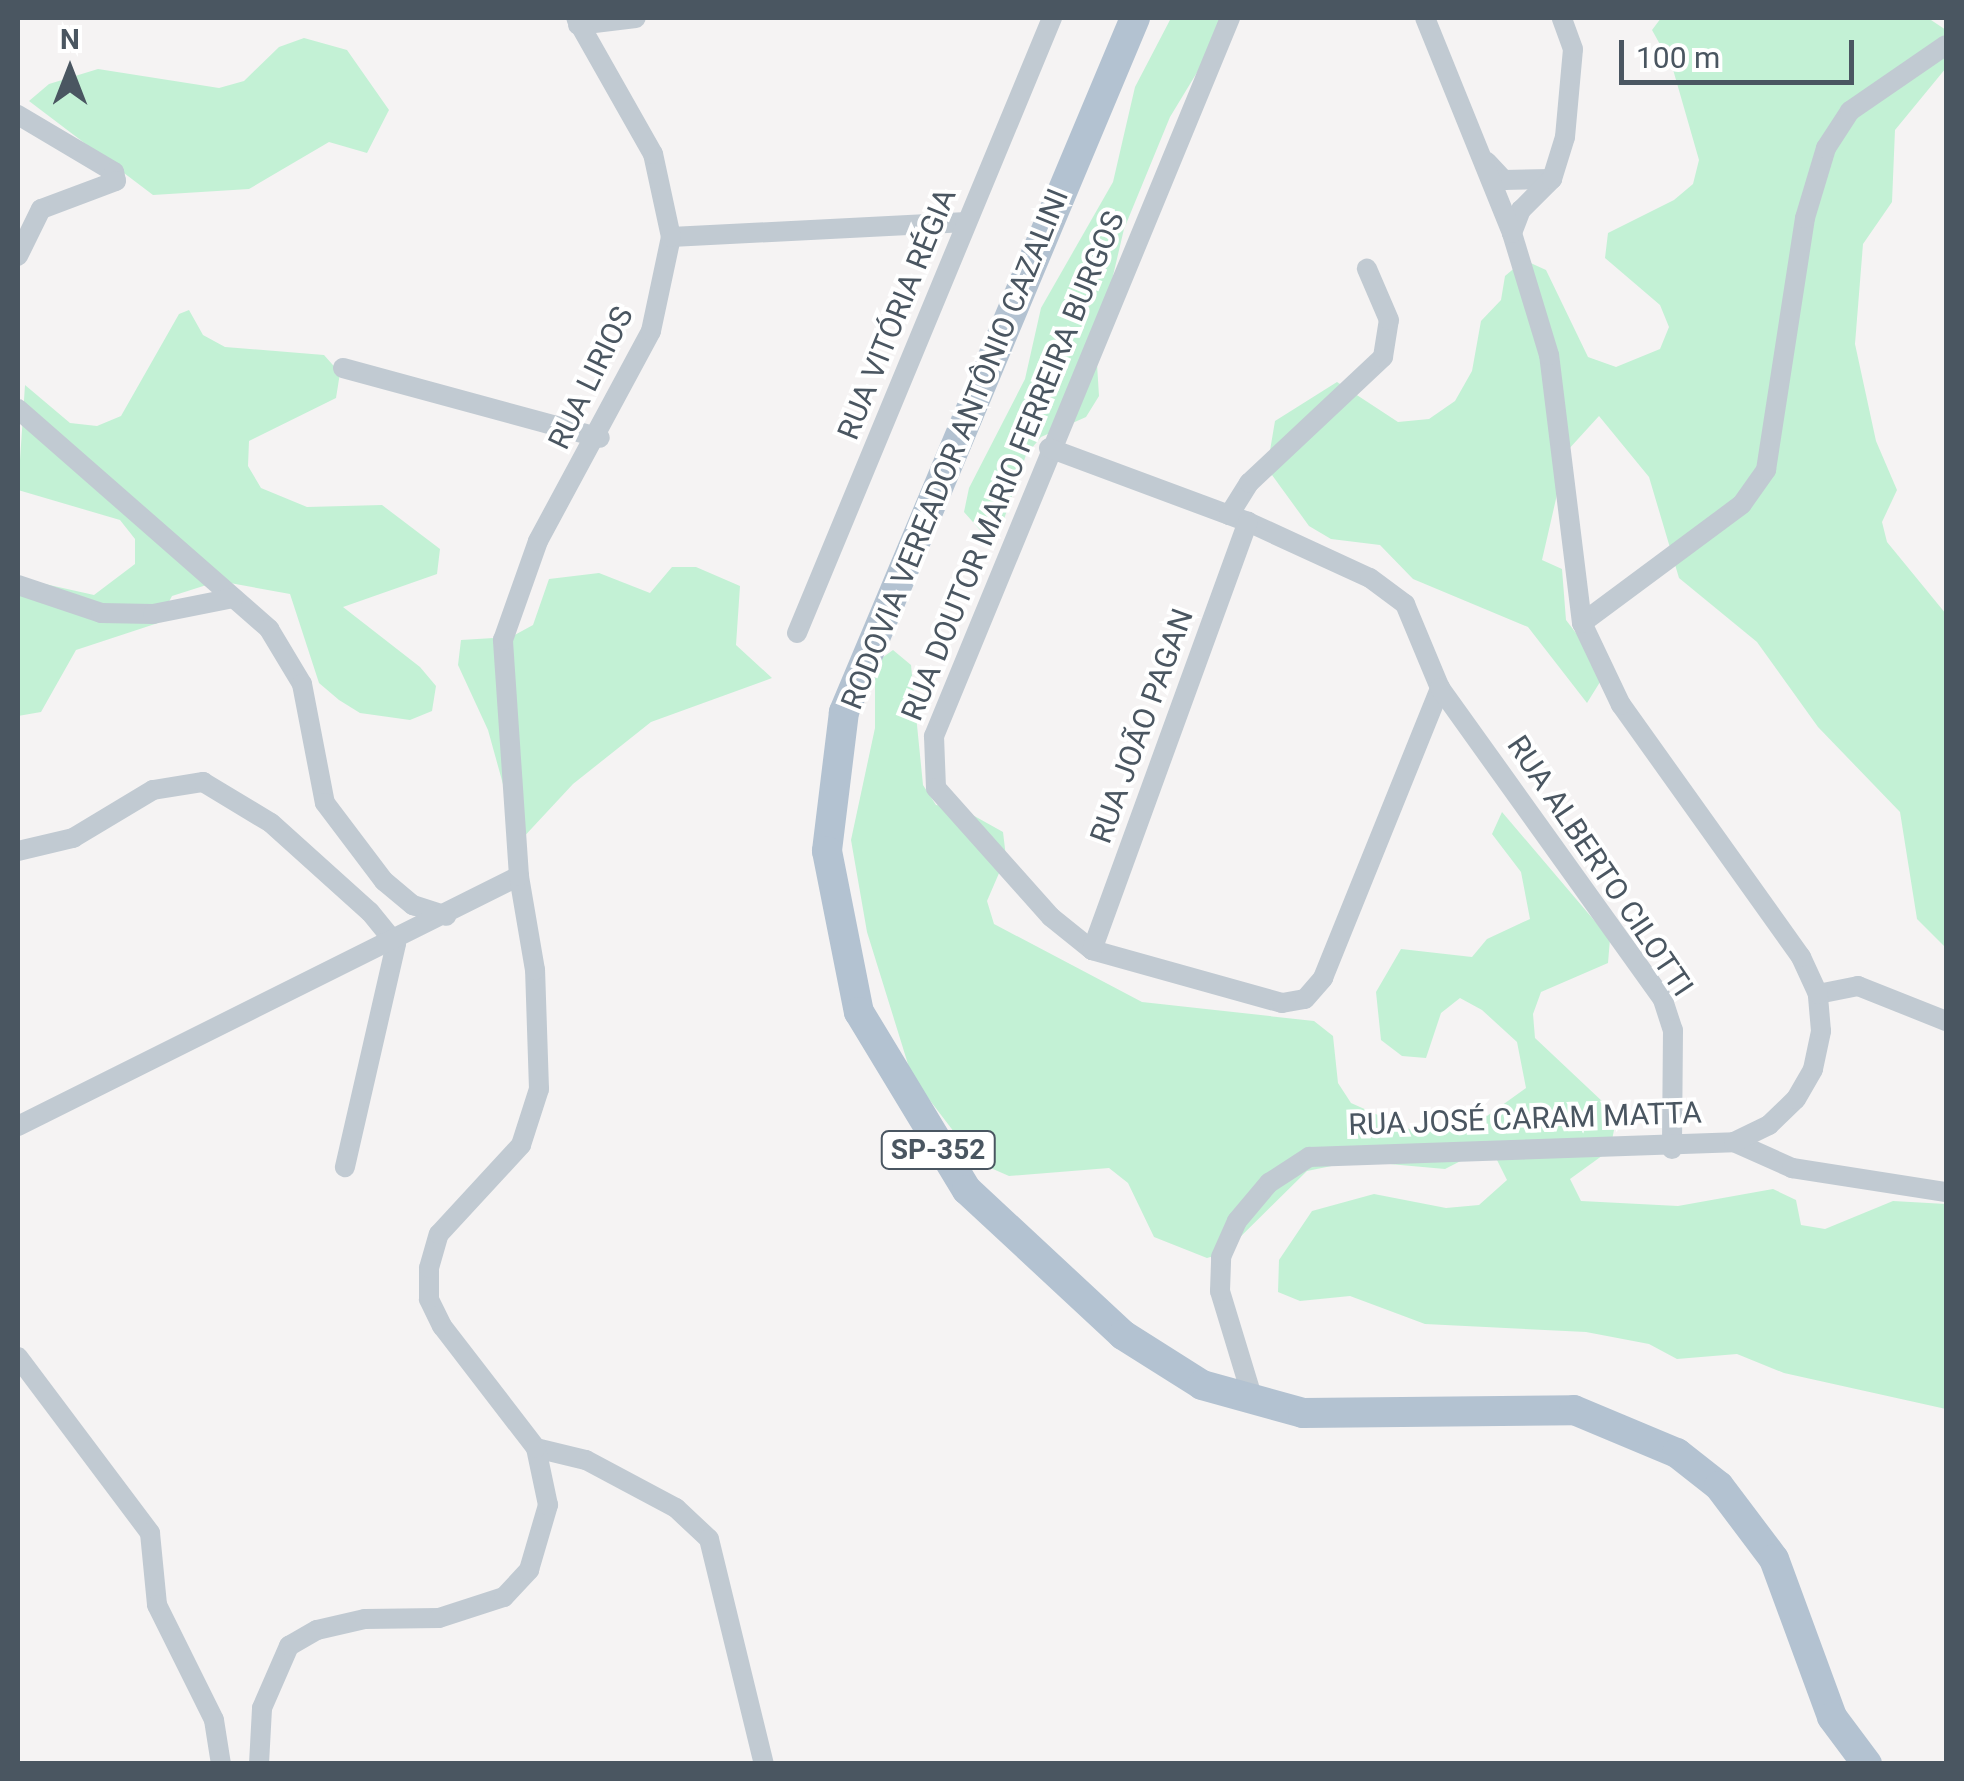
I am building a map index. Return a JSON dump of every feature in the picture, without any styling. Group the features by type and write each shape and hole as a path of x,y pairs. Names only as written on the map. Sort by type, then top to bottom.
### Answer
{"main road":[{"name":"RODOVIA VEREADOR ANTÔNIO CAZALINI","path":"1134,18 850,696 830,777 826,851 832,908 859,1012 968,1190 1158,1361 1254,1404 1358,1416 1574,1410 1677,1453 1719,1486 1774,1559 1832,1717 1866,1764"}],"street":[{"path":"577,21 636,18"},
{"name":"RUA VITÓRIA RÉGIA","path":"797,633 1052,18"},
{"name":"RUA DOUTOR MARIO FERREIRA BURGOS","path":"1092,950 1051,917 936,788 930,759 1049,448 1230,18"},
{"name":"RUA JOSÉ CARAM MATTA","path":"1254,1404 1220,1290 1220,1257 1236,1221 1269,1183 1309,1157 1672,1149 1734,1142 1769,1125 1814,1069 1818,994 1801,956 1621,705 1582,623 1549,355 1512,233 1424,18"},
{"path":"1512,233 1520,210 1552,178 1573,84 1573,49 1562,18"},
{"name":"RUA LIRIOS","path":"536,1448 429,1299 439,1234 535,1122 536,970 519,876 502,640 514,592 600,438 651,331 671,237 654,154 577,21"},
{"path":"1582,623 1742,504 1766,470 1805,218 1826,148 1850,111 1946,45"},
{"path":"18,115 114,172 116,181 40,209 18,256"},
{"path":"1482,158 1504,180 1552,178"},
{"path":"671,237 967,222"},
{"name":"RUA JOÃO PAGAN","path":"1092,950 1248,483 1382,357 1389,320 1367,269"},
{"path":"343,368 600,438"},
{"path":"18,409 233,598 289,656 302,684 316,781 350,841 413,905 446,916"},
{"name":"RUA ALBERTO CILOTTI","path":"1049,448 1238,518 1370,578 1405,604 1440,688 1662,1000 1673,1030 1672,1149"},
{"path":"18,584 101,613 153,614 233,598"},
{"path":"1092,950 1282,1003 1305,999 1323,978 1440,688"},
{"path":"18,851 73,838 153,790 203,782 271,824 396,944"},
{"path":"18,1126 396,944 519,876"},
{"path":"346,1167 396,944"},
{"path":"1818,994 1858,986 1946,1021"},
{"path":"1734,1142 1792,1168 1946,1192"},
{"path":"18,1357 150,1532 157,1605 214,1720 220,1764"},
{"path":"259,1764 262,1708 289,1646 317,1630 366,1618 473,1611 504,1597 529,1570 548,1505 536,1448 586,1460 676,1508 709,1539 764,1764"}],"green space":[{"path":"1171,18 1230,18 1170,117 1124,229 1096,348 1099,396 1086,417 1041,437 1026,455 1003,522 980,530 964,512 969,488 1025,379 1041,308 1113,182 1135,87"},
{"path":"1661,18 1928,18 1946,30 1946,68 1895,130 1892,202 1863,244 1855,344 1876,441 1897,490 1882,522 1887,542 1946,614 1946,948 1917,919 1900,812 1818,727 1757,642 1679,578 1649,477 1599,416 1567,451 1542,560 1562,569 1566,620 1595,658 1600,682 1587,703 1528,627 1413,579 1380,545 1331,539 1309,526 1267,468 1275,421 1337,382 1398,422 1429,419 1455,401 1472,371 1481,321 1501,300 1505,276 1524,260 1546,270 1588,357 1616,367 1660,349 1669,327 1660,305 1605,258 1608,233 1674,200 1693,184 1699,160 1672,66 1652,30"},
{"path":"304,38 347,50 389,110 367,153 329,142 249,189 153,195 29,101 49,84 98,69 219,88 244,81 279,47"},
{"path":"189,310 203,335 225,347 324,355 340,373 336,398 249,441 248,466 261,488 307,507 382,505 440,549 437,574 343,607 420,667 436,686 432,711 410,720 360,713 319,683 290,594 219,581 172,596 158,623 76,650 41,712 18,716 18,578 94,595 135,564 135,539 120,520 18,490 25,385 70,423 97,426 121,416 179,314"},
{"path":"672,567 696,567 740,586 736,645 772,678 651,722 573,784 519,842 488,730 458,665 461,640 511,637 533,625 549,579 599,573 650,593"},
{"path":"893,650 911,665 923,785 936,805 960,808 1003,832 1006,857 987,901 994,924 1142,1002 1314,1021 1333,1036 1338,1083 1351,1103 1416,1132 1487,1116 1526,1088 1517,1042 1482,1010 1460,998 1441,1013 1426,1058 1402,1056 1381,1040 1376,992 1401,949 1472,957 1487,939 1530,919 1521,872 1492,834 1502,812 1610,939 1608,963 1541,992 1533,1014 1535,1038 1604,1103 1615,1125 1610,1150 1570,1179 1581,1201 1678,1206 1773,1189 1796,1200 1801,1225 1825,1229 1893,1201 1946,1204 1946,1409 1784,1373 1737,1354 1677,1359 1649,1344 1586,1332 1425,1324 1350,1296 1300,1301 1278,1292 1279,1260 1312,1211 1374,1194 1446,1208 1479,1205 1507,1180 1490,1146 1445,1169 1356,1161 1307,1171 1224,1253 1207,1258 1154,1237 1128,1183 1109,1168 1009,1176 977,1162 912,1077 867,932 851,840 875,728 875,663"}]}
